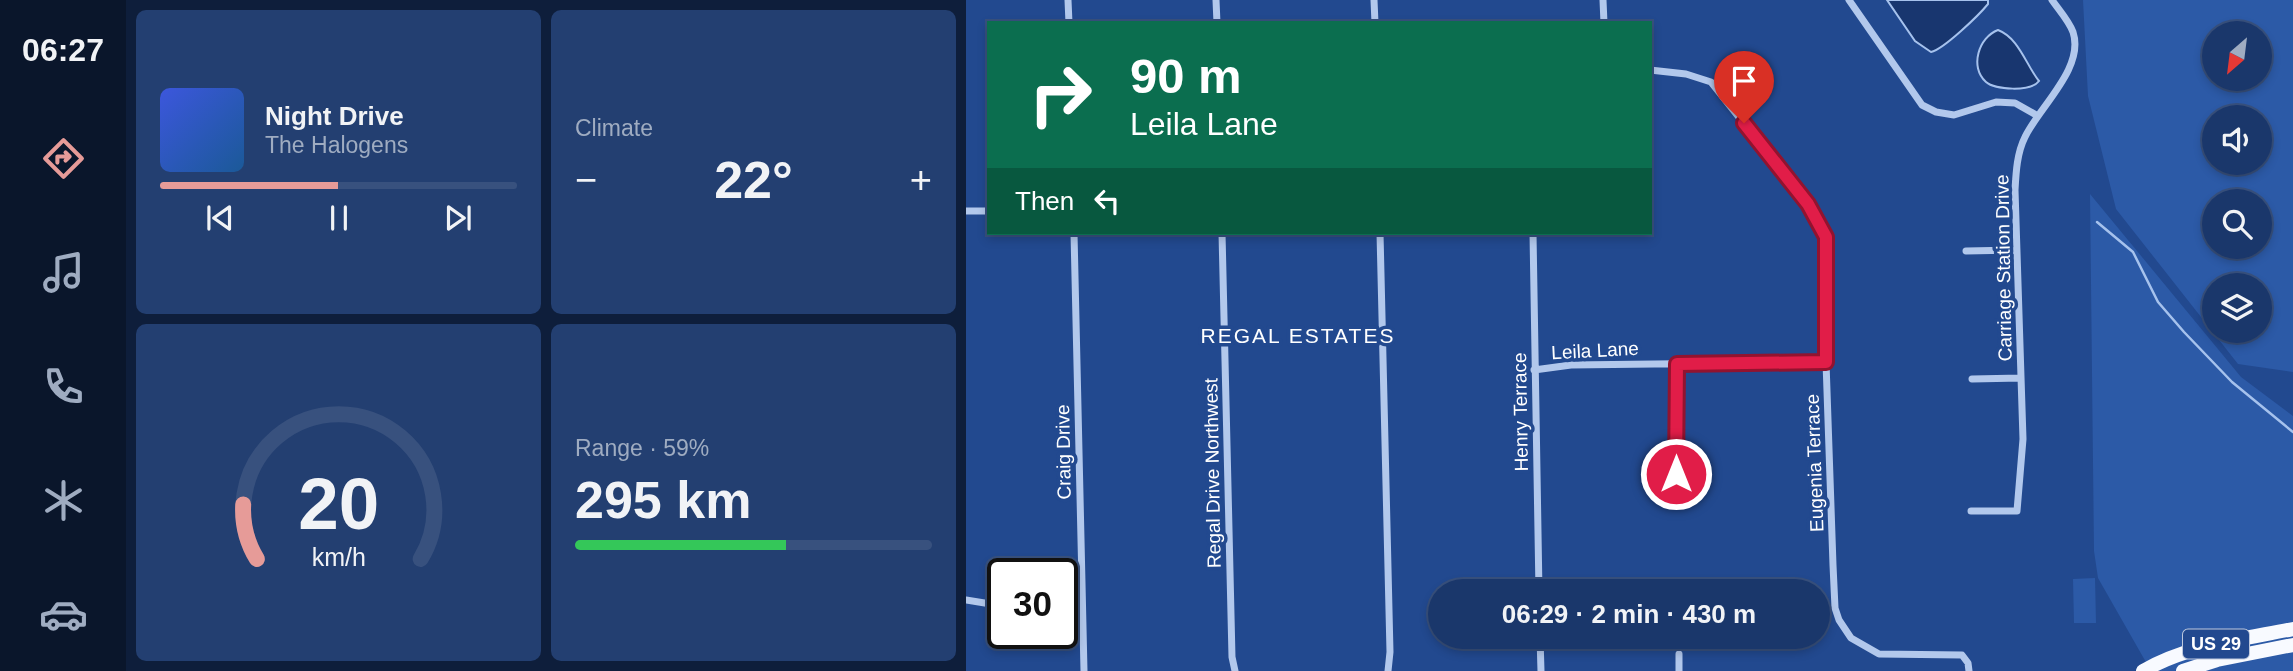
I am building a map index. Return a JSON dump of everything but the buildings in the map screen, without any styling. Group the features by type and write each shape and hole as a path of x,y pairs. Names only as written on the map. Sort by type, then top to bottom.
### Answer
{"main road":[{"name":"US 29","path":"2143,671 2180,654 2293,629"},
{"name":"US 29","path":"2183,671 2217,660 2293,645"}],"street":[{"path":"1068,0 1069,21"},
{"path":"1216,0 1217,21"},
{"path":"1374,0 1375,21"},
{"path":"1603,0 1604,21"},
{"path":"1849,0 1922,105 1936,112 1954,115 1996,102 2015,103 2038,116"},
{"name":"Carriage Station Drive","path":"1971,511 2017,511 2023,439 2017,161 2025,137 2070,67 2074,53 2073,32 2052,0"},
{"name":"Eugenia Terrace","path":"1652,70 1686,74 1711,82 1808,204 1826,237 1826,362 1835,608 1839,620 1851,638 1879,654 1962,655 1968,663 1969,671"},
{"path":"966,211 987,211"},
{"name":"Craig Drive","path":"1074,235 1084,671"},
{"name":"Regal Drive Northwest","path":"1222,235 1232,657 1235,671"},
{"path":"1380,235 1390,652 1388,671"},
{"name":"Henry Terrace","path":"1533,235 1539,579"},
{"path":"1966,251 2017,250"},
{"name":"Leila Lane","path":"1534,370 1571,365 1826,362"},
{"path":"1676,502 1677,364"},
{"path":"1972,379 2021,378"},
{"path":"966,600 987,603"},
{"path":"1078,617 1082,618"},
{"path":"1540,649 1541,671"},
{"path":"1679,654 1679,671"}],"shaded area":[{"path":"1887,0 1988,0 1988,4 1952,38 1931,52 1915,41"},
{"path":"2083,0 2293,0 2293,372 2238,364 2221,343 2272,343 2272,273 2202,273 2202,318 2116,209 2088,96"},
{"path":"1998,30 2017,45 2039,81 2035,85 2005,88 1991,85 1981,76 1978,53 1986,39"},
{"path":"2090,194 2202,330 2202,343 2213,343 2241,377 2293,416 2293,671 2151,671 2098,578 2094,551"},
{"path":"2095,578 2096,623 2074,623 2073,579"}],"waterway":[{"path":"2097,222 2133,252 2158,302 2184,332 2232,382 2293,432"}],"district":[{"name":"REGAL ESTATES","path":"1298,336"}],"route":[{"path":"1676,474 1677,364 1826,362 1826,237 1808,204 1744,123"}]}
